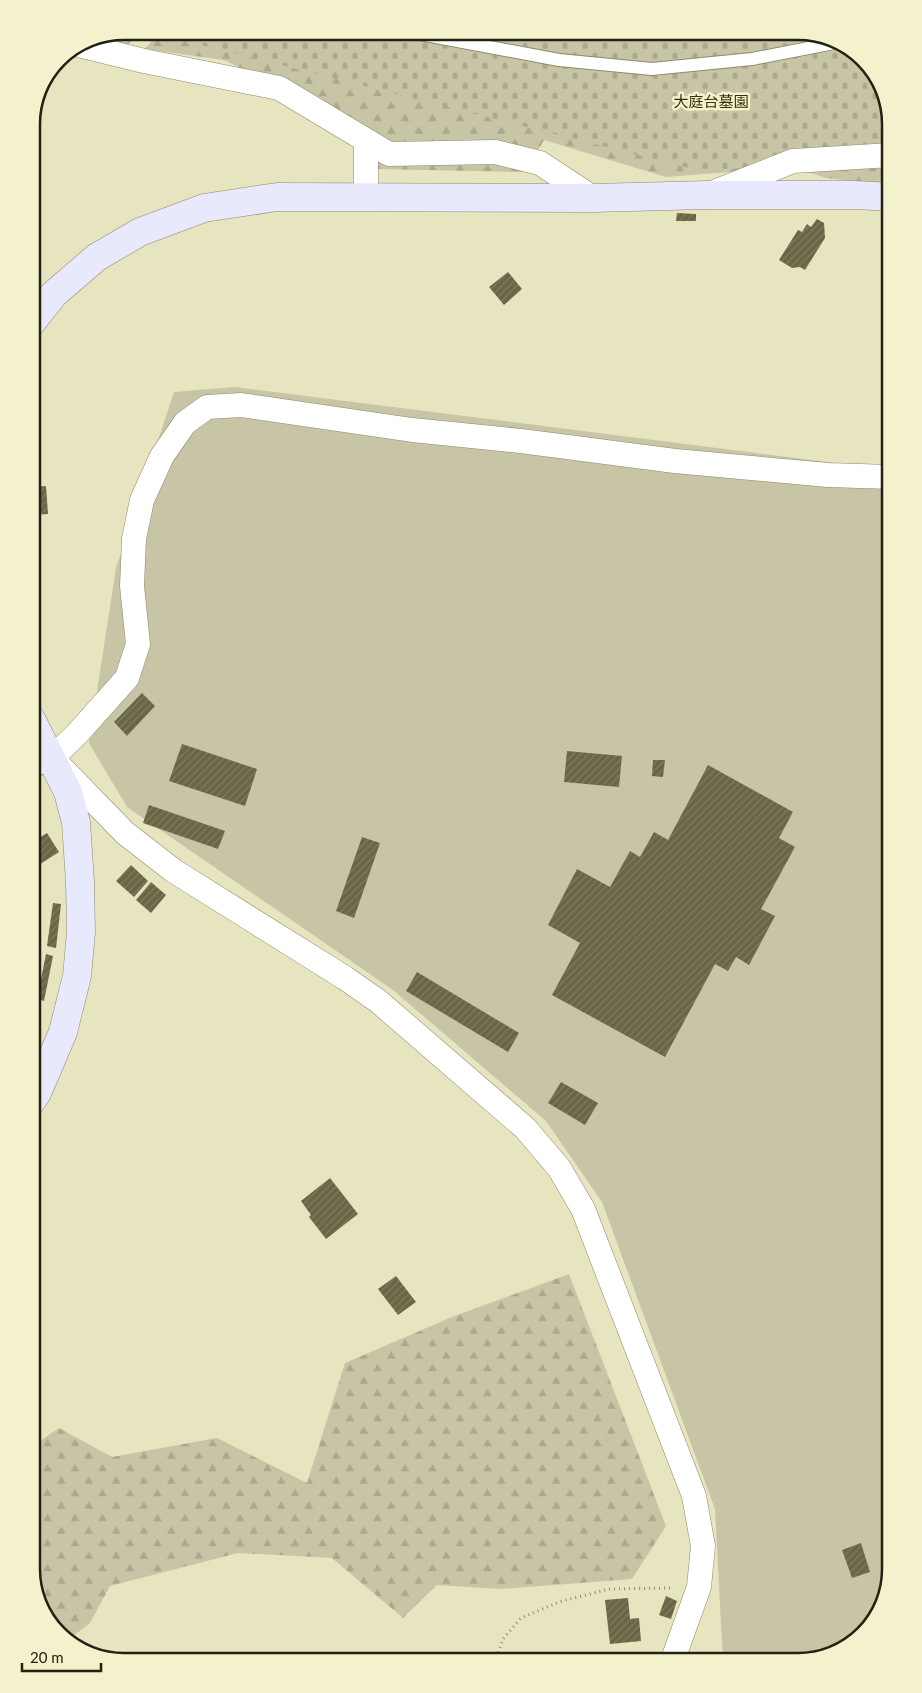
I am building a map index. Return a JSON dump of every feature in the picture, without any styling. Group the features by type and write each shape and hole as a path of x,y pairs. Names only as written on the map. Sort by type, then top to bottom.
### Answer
{"street":[{"path":"89,48 144,62 279,88 389,154 495,152 540,163 593,198"},
{"path":"366,140 366,197"},
{"path":"706,195 793,161 882,156"},
{"path":"40,312 54,294 97,257 140,232 204,208 277,197 593,198 706,195 882,196"},
{"path":"41,766 76,735 127,678 138,644 132,586 134,539 142,500 162,456 184,423 207,407 240,405 412,430 521,441 675,461 828,475 882,477"},
{"path":"40,1086 63,1032 77,976 81,932 76,822 68,792 41,766"},
{"path":"41,766 174,871 345,978 378,1001 525,1128 559,1168 583,1209 694,1496 703,1546 699,1587 675,1653"}],"lane":[{"path":"452,40 559,60 652,69 752,60 825,44"}],"path":[{"path":"498,1653 503,1639 522,1618 559,1602 609,1589 699,1587"}],"green space":[{"path":"132,40 126,46 108,42"},
{"path":"152,40 231,40 882,123 882,184 826,178 793,167 666,177 544,140 526,172 377,169 380,136 224,60 145,49"},
{"name":"大庭台墓園","path":"182,40 803,40 825,44 845,54 865,73 871,82 880,108 882,144 709,173"},
{"path":"235,387 882,469 882,1569 879,1591 868,1616 849,1636 840,1642 830,1647 798,1653 723,1653 715,1509 602,1202 546,1121 393,990 127,807 89,743 116,568 174,392"},
{"path":"569,1274 666,1526 632,1579 500,1589 437,1585 403,1618 332,1558 238,1553 110,1586 90,1623 73,1636 57,1620 46,1601 40,1569 40,1441 59,1428 112,1457 217,1438 307,1483 345,1363 452,1317"}],"building":[{"path":"677,213 696,214 696,221 676,221"},
{"path":"817,219 824,223 825,238 805,270 800,267 792,268 779,260 798,230 802,232 807,224 811,227"},
{"path":"508,272 522,289 504,305 489,287"},
{"path":"40,486 46,486 48,514 40,514"},
{"path":"142,693 155,706 127,736 114,722"},
{"path":"182,744 257,769 245,806 169,781"},
{"path":"567,751 622,756 619,787 564,782"},
{"path":"653,760 665,760 663,777 652,776"},
{"path":"708,765 793,812 779,838 795,847 761,909 775,916 749,965 736,957 728,971 715,964 665,1057 552,995 580,943 548,925 577,869 610,887 630,851 640,857 654,832 668,840"},
{"path":"149,805 225,831 218,849 143,823"},
{"path":"47,833 59,852 40,864 40,837"},
{"path":"362,837 380,843 354,918 336,911"},
{"path":"131,865 148,881 134,897 116,881"},
{"path":"151,882 166,895 151,913 136,900"},
{"path":"53,903 61,904 56,948 47,946"},
{"path":"46,954 53,956 44,1001 40,1000 40,984"},
{"path":"417,972 519,1033 508,1052 406,991"},
{"path":"561,1082 598,1103 585,1125 548,1103"},
{"path":"330,1178 358,1214 326,1239 309,1217 311,1215 301,1201"},
{"path":"396,1276 416,1302 398,1315 378,1289"},
{"path":"861,1543 870,1572 852,1578 842,1550"},
{"path":"666,1596 677,1601 671,1619 659,1615"},
{"path":"628,1598 630,1619 639,1618 641,1641 610,1644 605,1600"}]}
